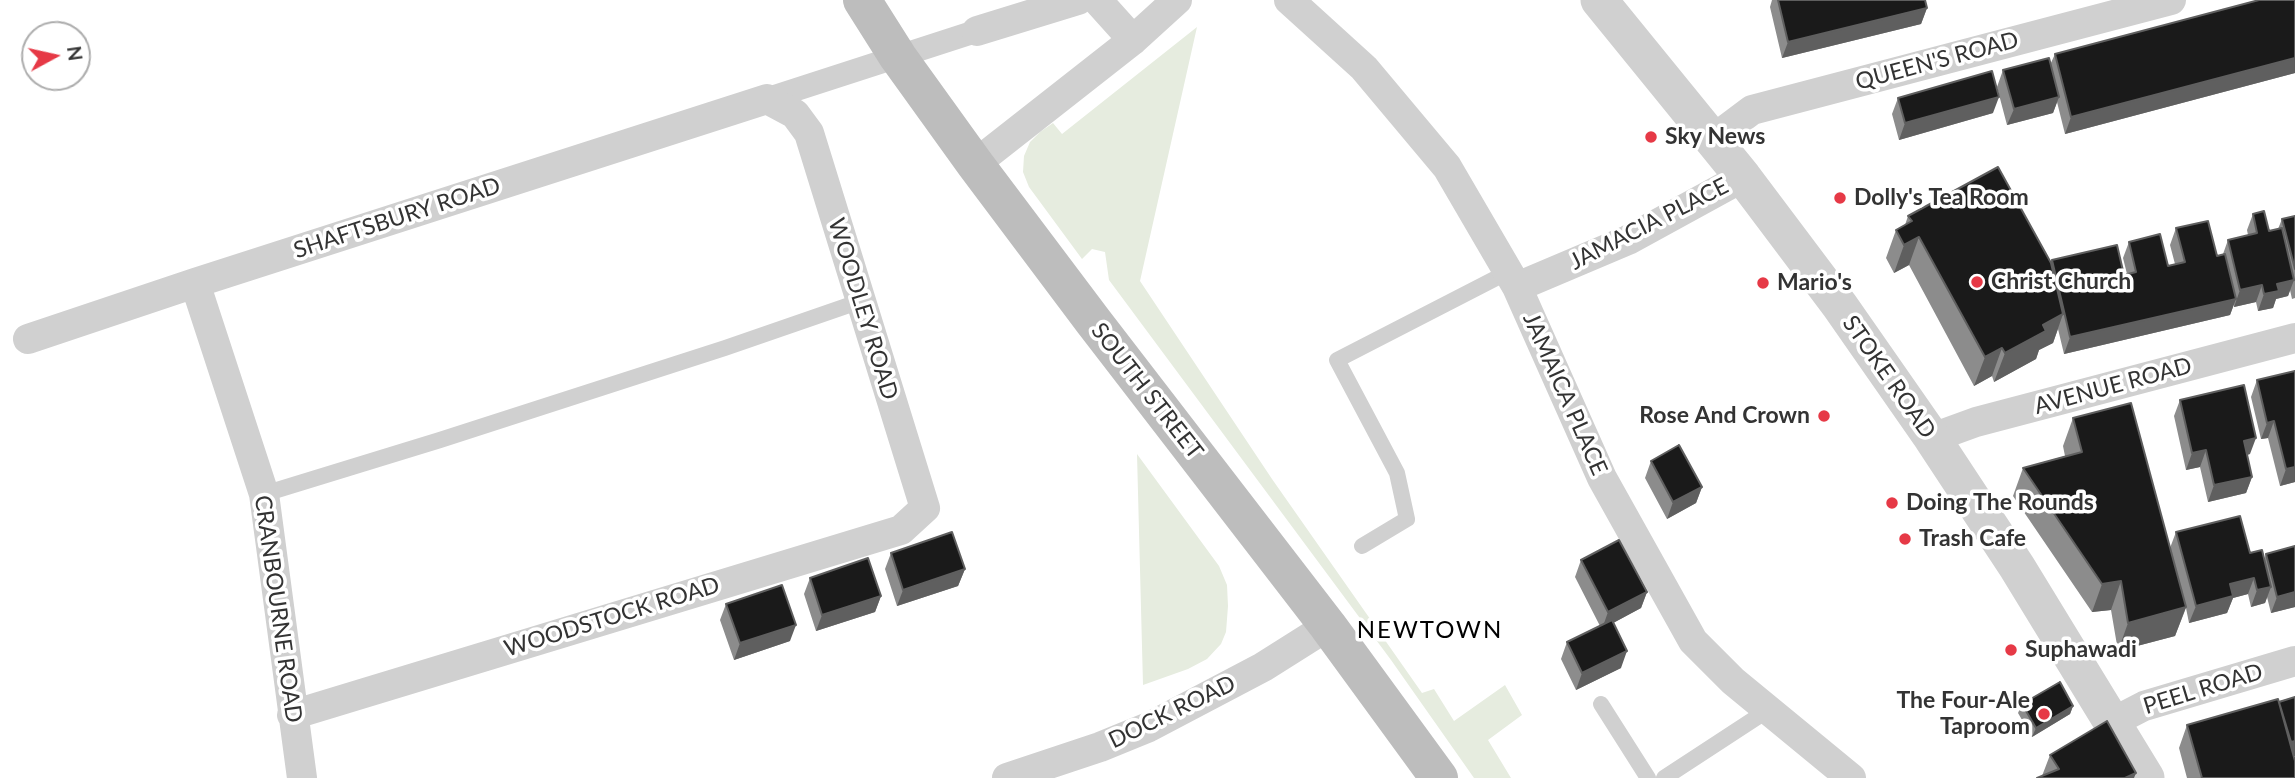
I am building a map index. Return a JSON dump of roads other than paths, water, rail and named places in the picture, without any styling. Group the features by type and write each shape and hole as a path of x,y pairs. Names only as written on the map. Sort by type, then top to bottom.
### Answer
{"main road":[{"name":"SOUTH STREET","path":"862,0 898,57 975,164 1328,625 1439,778"}],"street":[{"name":"SHAFTSBURY ROAD","path":"28,339 1078,0"},
{"path":"1097,0 1133,40"},
{"path":"975,164 1133,40 1177,0"},
{"name":"JAMAICA PLACE","path":"1289,0 1364,68 1447,167 1513,279 1602,478 1693,641 1768,710 1851,778"},
{"name":"STOKE ROAD","path":"1599,0 1743,177 1840,306 2017,567 2146,778"},
{"name":"QUEEN'S ROAD","path":"1712,140 1752,110 2171,0"},
{"name":"WOODLEY ROAD","path":"767,99 795,114 809,133 925,508"},
{"name":"JAMACIA PLACE","path":"1513,279 1628,240 1743,177"},
{"name":"CRANBOURNE ROAD","path":"195,283 264,494 302,778"},
{"name":"AVENUE ROAD","path":"1932,438 1976,422 2295,338"},
{"name":"WOODSTOCK ROAD","path":"292,715 901,530 925,508"},
{"name":"DOCK ROAD","path":"1007,778 1100,747 1149,727 1263,667 1328,625"},
{"name":"PEEL ROAD","path":"2113,722 2144,706 2295,661"}],"lane":[{"path":"1362,546 1407,519 1397,473 1338,360 1513,279"},
{"path":"264,494 725,348 861,301"},
{"path":"1601,704 1648,778"},
{"path":"1664,778 1768,710"}],"place":[{"name":"Sky News","path":"1651,137"},
{"name":"Dolly's Tea Room","path":"1840,198"},
{"name":"Christ Church","path":"1977,282"},
{"name":"Mario's","path":"1763,283"},
{"name":"Rose And Crown","path":"1824,416"},
{"name":"Doing The Rounds","path":"1892,503"},
{"name":"Trash Cafe","path":"1905,539"},
{"name":"Suphawadi","path":"2011,650"},
{"name":"The Four-Ale Taproom","path":"2044,714"}],"district":[{"name":"NEWTOWN","path":"1430,630"}]}
